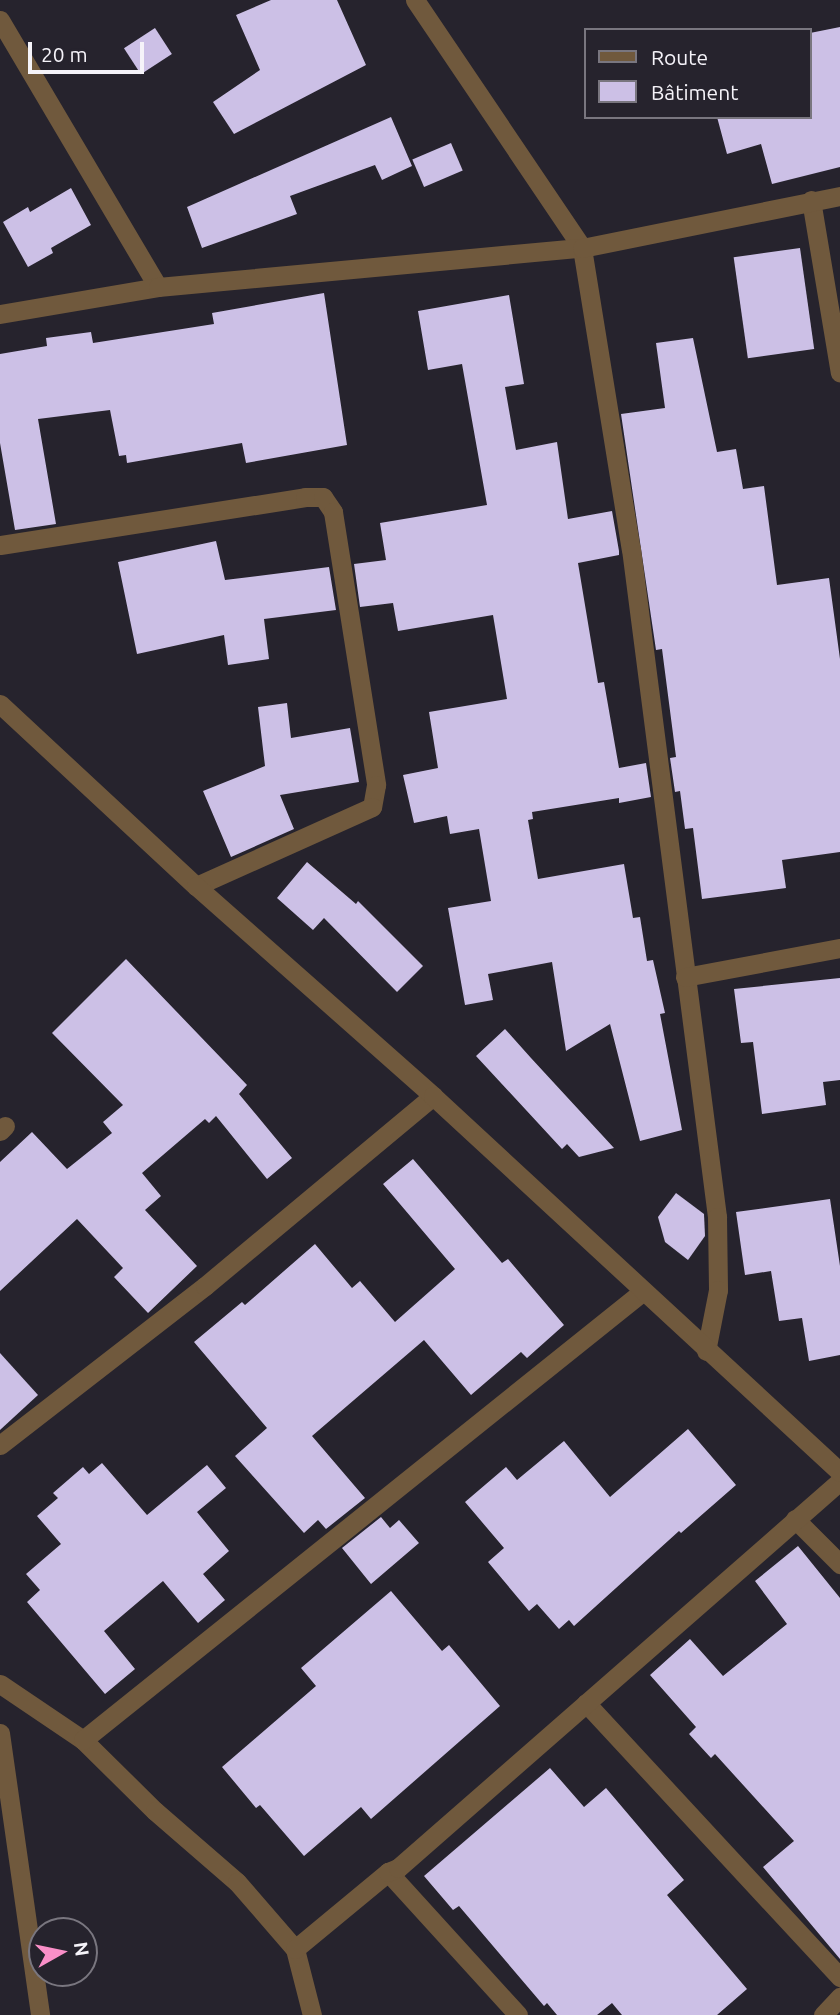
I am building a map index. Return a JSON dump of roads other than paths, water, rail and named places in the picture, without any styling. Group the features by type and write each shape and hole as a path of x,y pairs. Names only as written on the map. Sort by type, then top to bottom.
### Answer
{"street":[{"path":"415,0 582,248 631,550 717,1217 718,1290 706,1351"},
{"path":"0,20 158,287"},
{"path":"0,314 158,287 582,248 840,196"},
{"path":"811,200 840,373"},
{"path":"0,545 305,497 323,497 334,512 376,785 372,807 197,886"},
{"path":"0,704 197,886 433,1096 642,1292 840,1472"},
{"path":"685,977 840,948"},
{"path":"0,1445 205,1286 433,1096"},
{"path":"83,1740 642,1292"},
{"path":"295,1949 388,1872 398,1868 840,1481"},
{"path":"795,1519 840,1564"},
{"path":"0,1684 83,1740 155,1811 237,1882 295,1949 312,2015"},
{"path":"586,1703 840,1977"},
{"path":"0,1733 40,2015"},
{"path":"388,1872 518,2015"},
{"path":"823,2015 840,1997"}]}
